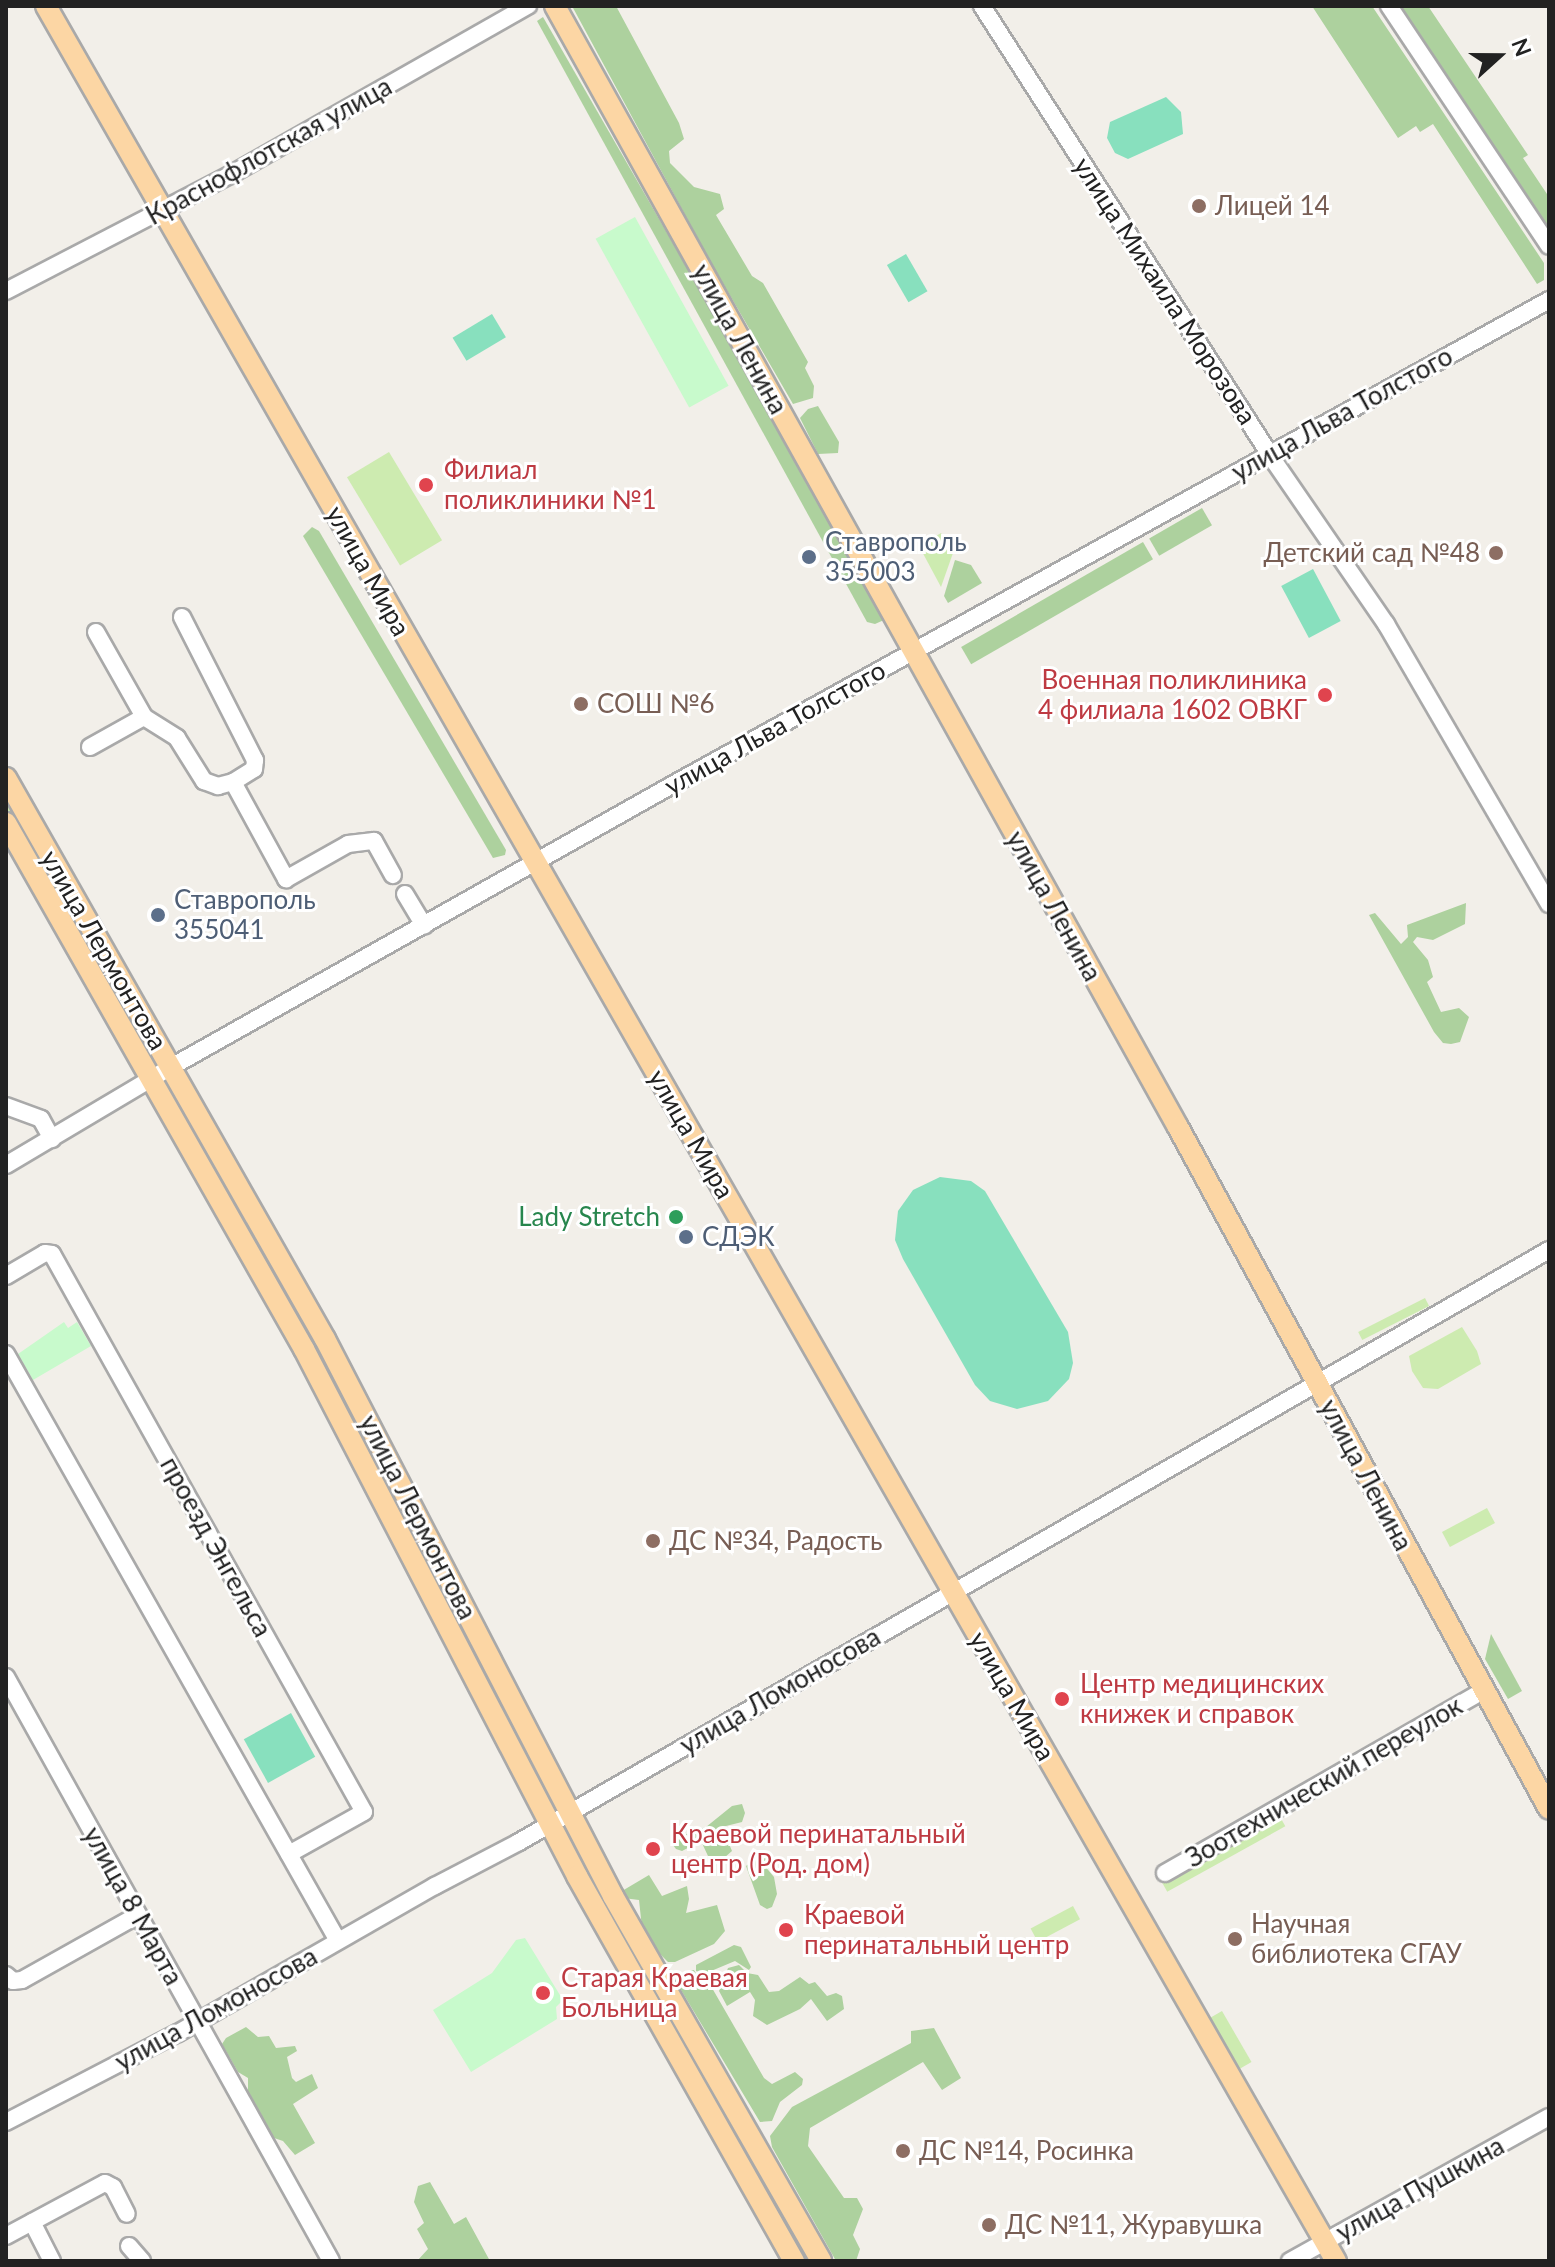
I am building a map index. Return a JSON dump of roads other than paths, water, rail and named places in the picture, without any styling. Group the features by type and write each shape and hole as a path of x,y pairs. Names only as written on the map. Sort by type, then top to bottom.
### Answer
{"main road":[{"name":"улица Мира","path":"46,6 533,864 1336,2261"},
{"name":"улица Ленина","path":"555,6 1549,1809"},
{"name":"улица Лермонтова","path":"6,778 346,1379 569,1813 821,2261"},
{"name":"улица Лермонтова","path":"6,823 383,1496 550,1824 794,2261"}],"street":[{"name":"Краснофлотская улица","path":"6,291 163,210 528,6"},
{"name":"улица Михаила Морозова","path":"982,6 1269,454 1386,624 1549,904"},
{"path":"1389,6 1549,246"},
{"name":"улица Льва Толстого","path":"6,1165 171,1067 912,651 1549,300"},
{"path":"96,632 144,717 177,738 204,781 218,786 233,782 254,769 255,760 182,617"},
{"path":"90,747 144,717"},
{"path":"233,782 286,879 348,844 374,841 393,875"},
{"path":"405,894 424,926"},
{"path":"6,1106 41,1119 52,1139"},
{"name":"улица Ломоносова","path":"6,2122 198,2022 550,1824 1549,1250"},
{"name":"проезд Энгельса","path":"6,1276 45,1253 52,1254 364,1812 289,1854"},
{"path":"6,1354 338,1941"},
{"name":"улица 8 Марта","path":"6,1677 331,2261"},
{"name":"Зоотехнический переулок","path":"1165,1873 1483,1691"},
{"path":"6,1975 13,1981 22,1980 138,1915"},
{"name":"улица Пушкина","path":"1290,2261 1549,2117"},
{"path":"6,2236 105,2183 113,2187 127,2214"},
{"path":"32,2222 52,2261"},
{"path":"129,2246 142,2261"}],"place":[{"name":"Лицей 14","path":"1199,206"},
{"name":"Филиал поликлиники №1","path":"426,485"},
{"name":"Детский сад №48","path":"1496,553"},
{"name":"Ставрополь 355003","path":"809,557"},
{"name":"Военная поликлиника 4 филиала 1602 ОВКГ","path":"1325,695"},
{"name":"СОШ №6","path":"581,704"},
{"name":"Ставрополь 355041","path":"158,915"},
{"name":"Lady Stretch","path":"676,1217"},
{"name":"СДЭК","path":"686,1237"},
{"name":"ДС №34, Радость","path":"653,1541"},
{"name":"Центр медицинских книжек и справок","path":"1062,1699"},
{"name":"Краевой перинатальный центр (Род. дом)","path":"653,1849"},
{"name":"Краевой перинатальный центр","path":"786,1930"},
{"name":"Научная библиотека СГАУ","path":"1235,1939"},
{"name":"Старая Краевая Больница","path":"543,1993"},
{"name":"ДС №14, Росинка","path":"903,2151"},
{"name":"ДС №11, Журавушка","path":"989,2225"}]}
